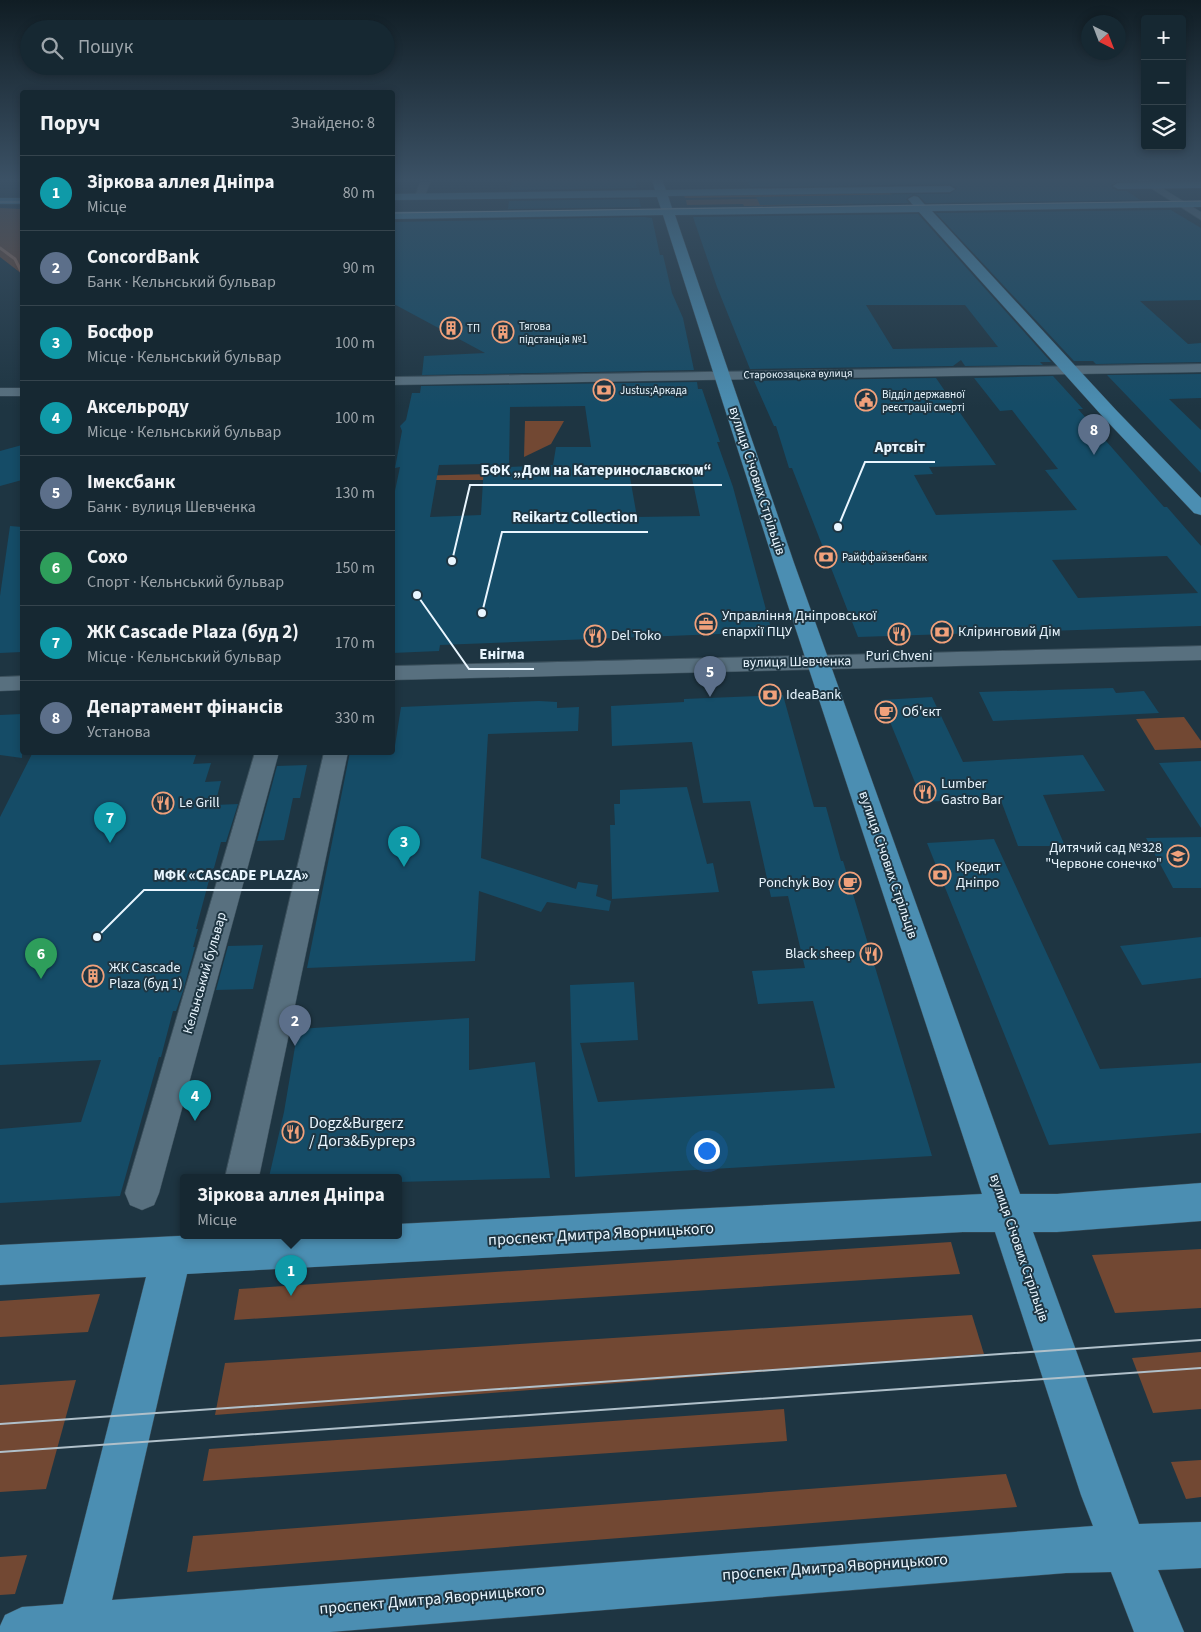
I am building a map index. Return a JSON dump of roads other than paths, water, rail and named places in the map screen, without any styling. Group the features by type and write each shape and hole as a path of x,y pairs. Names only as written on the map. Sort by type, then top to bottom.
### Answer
{"main road":[{"name":"вулиця Січових Стрільців","path":"683,256 818,661 1104,1495 1159,1632"},
{"path":"966,256 1201,509"},
{"name":"проспект Дмитра Яворницького","path":"0,1265 953,1214 1057,1213 1201,1202"},
{"path":"81,1629 171,1257"},
{"name":"проспект Дмитра Яворницького","path":"22,1632 81,1629 1066,1550 1201,1545"}],"street":[{"name":"Старокозацька вулиця","path":"395,381 1201,368"},
{"path":"0,392 20,392"},
{"name":"вулиця Шевченка","path":"395,673 818,661 1201,654"},
{"path":"0,684 20,683"},
{"name":"Кельнський бульвар","path":"142,1193 266,755"},
{"path":"243,1174 335,755"}],"waterway":[{"path":"11,256 15,259 20,269"}],"tram line":[{"path":"0,1424 1201,1340"},
{"path":"0,1452 1201,1368"}],"place":[{"name":"ТП","path":"451,328"},
{"name":"Тягова підстанція №1","path":"503,332"},
{"name":"Justus;Аркада","path":"604,390"},
{"name":"Відділ державної реєстрації смерті","path":"866,400"},
{"name":"Департамент фінансів","path":"1094,455"},
{"name":"Артсвіт","path":"838,527"},
{"name":"Райффайзенбанк","path":"826,557"},
{"name":"БФК „Дом на Катеринославском“","path":"452,561"},
{"name":"Енігма","path":"417,595"},
{"name":"Reikartz Collection","path":"482,613"},
{"name":"Управління Дніпровської єпархії ПЦУ","path":"706,624"},
{"name":"Кліринговий Дім","path":"942,632"},
{"name":"Puri Chveni","path":"899,634"},
{"name":"Del Toko","path":"595,636"},
{"name":"IdeaBank","path":"770,695"},
{"name":"Імексбанк","path":"710,697"},
{"name":"Об'єкт","path":"886,712"},
{"name":"Lumber Gastro Bar","path":"925,792"},
{"name":"Le Grill","path":"163,803"},
{"name":"ЖК Cascade Plaza (буд 2)","path":"110,843"},
{"name":"Дитячий сад №328 \"Червоне сонечко\"","path":"1178,856"},
{"name":"Босфор","path":"404,867"},
{"name":"Кредит Дніпро","path":"940,875"},
{"name":"Ponchyk Boy","path":"850,883"},
{"name":"МФК «CASCADE PLAZA»","path":"97,937"},
{"name":"Black sheep","path":"871,954"},
{"name":"ЖК Cascade Plaza (буд 1)","path":"93,976"},
{"name":"Сохо","path":"41,979"},
{"name":"ConcordBank","path":"295,1046"},
{"name":"Аксельроду","path":"195,1121"},
{"name":"Dogz&Burgerz / Догз&Бургерз","path":"293,1132"},
{"name":"Зіркова аллея Дніпра","path":"291,1296"}]}
